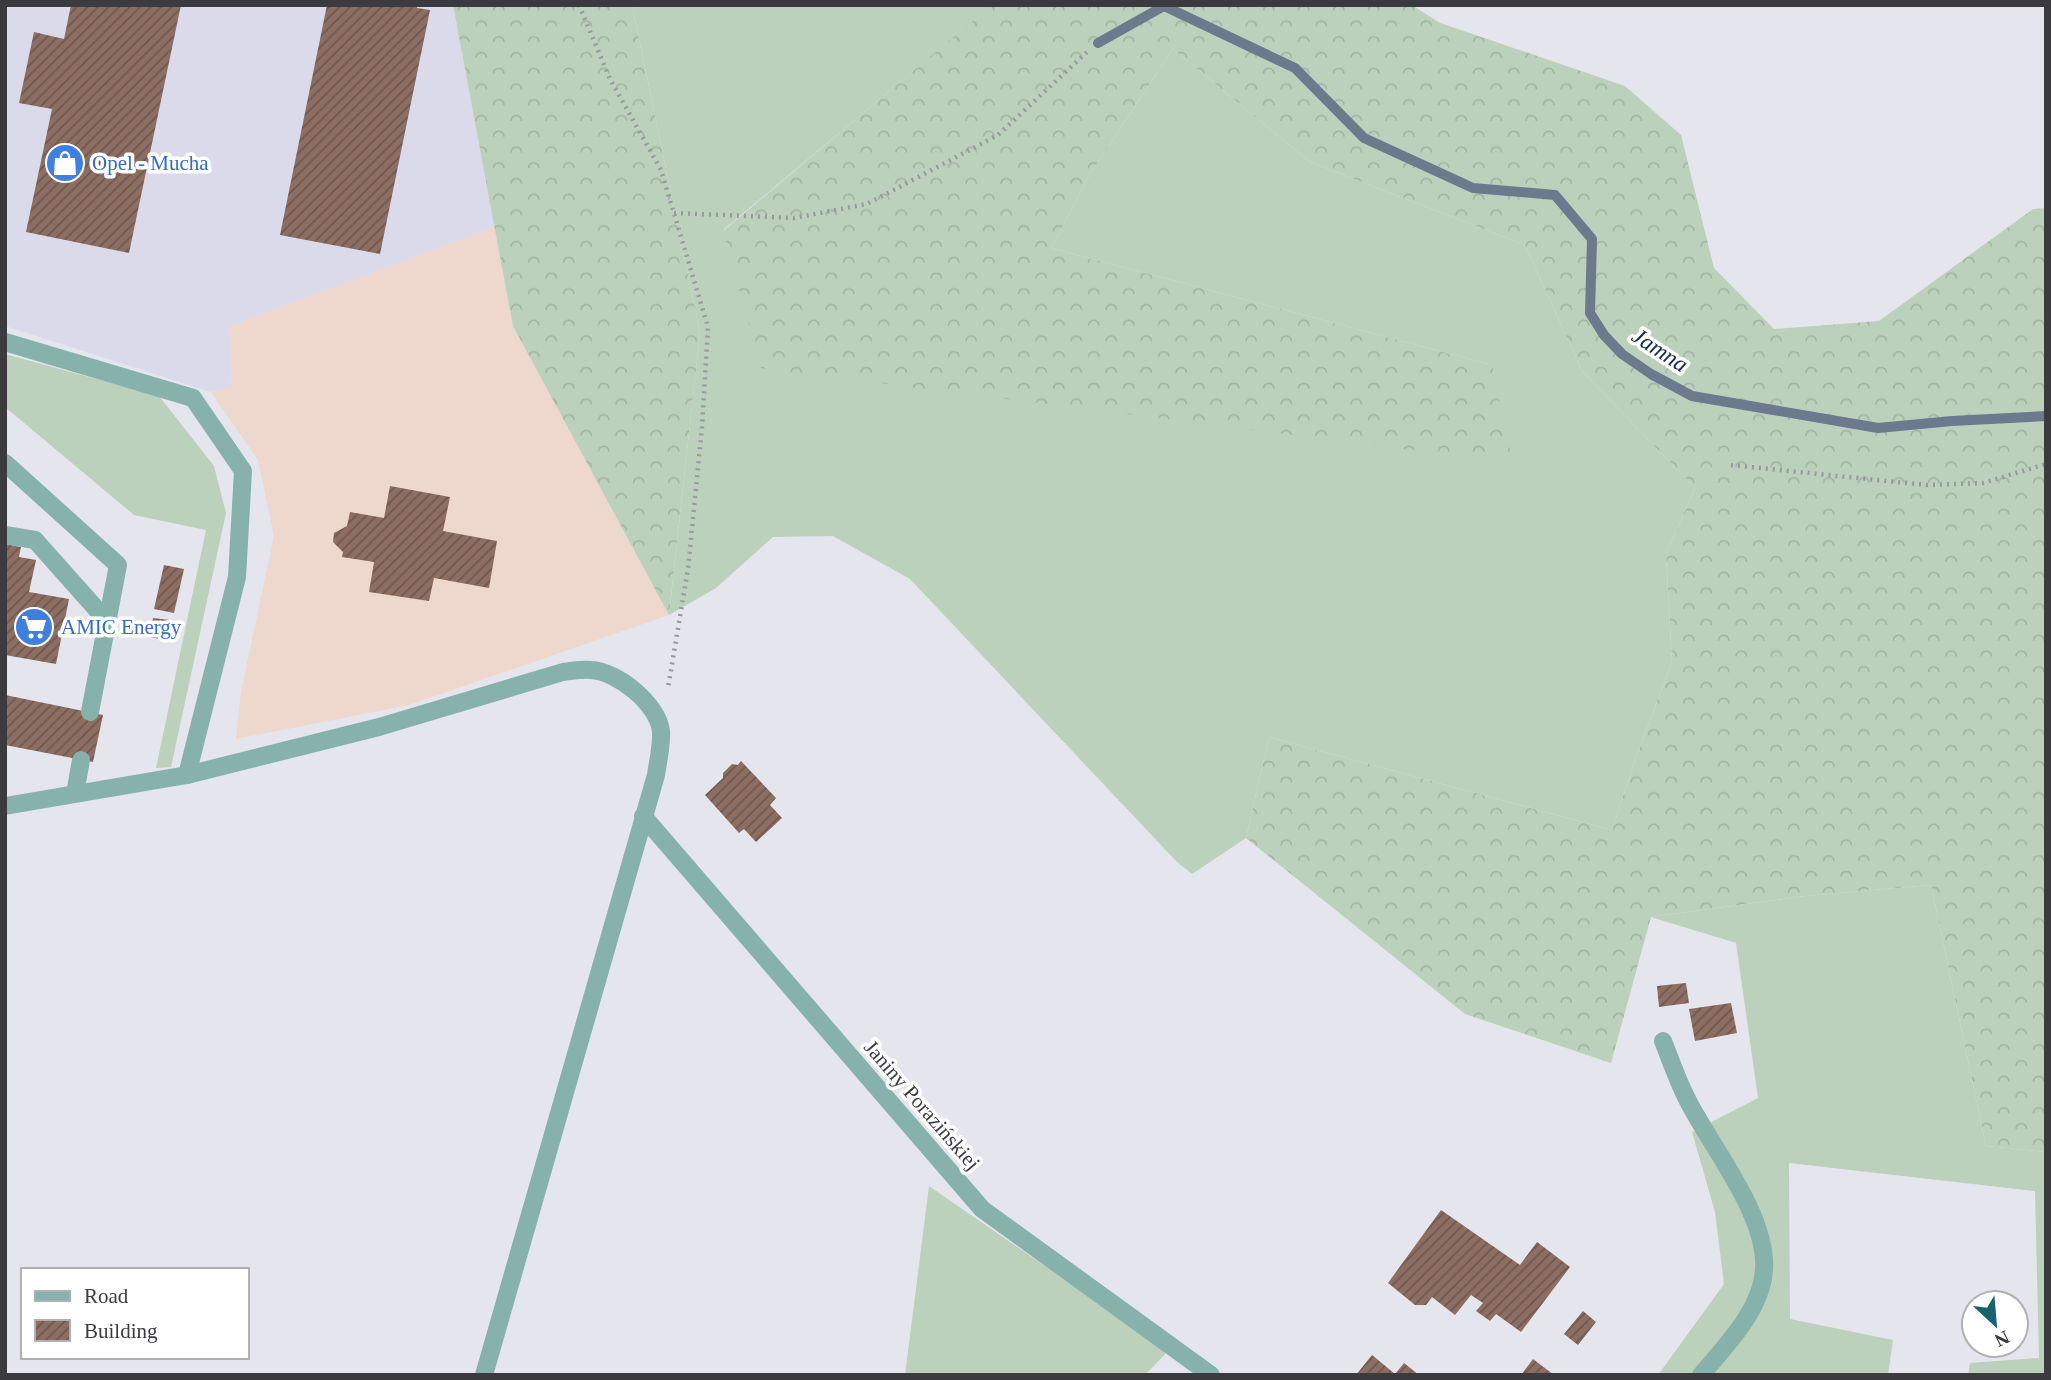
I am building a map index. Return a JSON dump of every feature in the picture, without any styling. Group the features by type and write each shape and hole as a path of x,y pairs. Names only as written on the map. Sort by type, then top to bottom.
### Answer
{"street":[{"path":"5,342 193,398 243,471 237,578 187,775"},
{"path":"5,463 118,565 90,712"},
{"path":"5,535 35,540 107,621"},
{"path":"5,806 187,775 379,727 573,671 593,670 618,678 641,696 661,730 656,775 484,1375"},
{"path":"75,794 81,760"},
{"name":"Janiny Porazińskiej","path":"643,816 982,1209 1211,1375"},
{"path":"1663,1041 1686,1099 1744,1196 1760,1234 1764,1270 1757,1298 1738,1331 1702,1375"}],"path":[{"path":"579,5 610,79 661,170 708,327 702,427 688,569 661,730"},
{"path":"674,213 794,218 867,204 998,135 1087,52"},
{"path":"1731,465 1926,485 1983,483 2046,464"}],"shaded area":[{"path":"5,5 453,5 495,227 230,326 231,388 211,392 5,326"},
{"path":"495,227 513,326 669,615 409,705 236,739 241,692 274,536 258,460 211,392 231,387 230,326"}],"green space":[{"path":"453,5 632,5 700,333 669,615 513,326"},
{"path":"632,5 987,5 989,8 723,230 1492,365 1051,248 1090,174 1173,49 1310,162 1525,245 1582,371 1695,488 1666,554 1672,662 1612,830 1269,737 1246,838 1192,874 1176,861 910,579 833,536 773,537 716,588 669,615 700,333"},
{"path":"987,5 1412,5 1440,23 1625,86 1681,135 1714,268 1774,329 1879,321 2033,209 2046,208 2046,1152 1986,1146 1931,885 1805,896 1651,917 1611,1063 1465,1014 1246,838 1269,737 1612,830 1672,662 1666,554 1695,488 1582,371 1525,245 1310,162 1173,49 1090,174 1051,248 1492,365 1513,463 761,368 723,231 988,8"},
{"path":"5,354 159,396 214,466 226,513 171,767 156,768 206,530 134,515 5,407"},
{"path":"1931,885 1986,1146 2046,1152 2046,1375 1968,1375 1970,1363 2039,1358 2035,1191 1789,1163 1790,1319 1893,1340 1888,1375 1658,1375 1724,1284 1715,1212 1692,1132 1758,1098 1736,943 1651,917 1805,896"},
{"path":"929,1186 1168,1351 1145,1375 905,1375"}],"building":[{"path":"71,5 181,5 129,253 26,232 52,109 19,103 34,32 64,39"},
{"path":"327,5 417,5 417,8 430,10 380,254 280,235"},
{"path":"390,486 450,497 443,531 497,541 489,588 434,578 429,601 369,592 374,562 342,557 343,552 333,542 334,533 347,526 350,512 384,518"},
{"name":"AMIC Energy","path":"5,544 21,547 19,557 36,560 29,592 69,599 56,664 5,655"},
{"path":"164,565 184,569 174,613 154,609"},
{"path":"153,618 170,620 166,640 149,637"},
{"path":"5,695 103,715 93,762 5,745"},
{"path":"741,761 776,798 770,805 782,818 756,842 744,829 739,833 705,795 723,778 723,773 732,764 738,765"},
{"path":"1686,983 1689,1003 1659,1007 1657,986"},
{"path":"1731,1003 1737,1033 1695,1041 1689,1009"},
{"path":"1441,1210 1520,1265 1537,1242 1570,1267 1521,1332 1496,1314 1490,1321 1476,1311 1483,1303 1471,1295 1455,1315 1432,1297 1426,1305 1415,1305 1388,1283"},
{"path":"1583,1311 1596,1322 1578,1345 1564,1334"},
{"path":"1372,1355 1395,1374 1404,1363 1419,1375 1356,1375"},
{"path":"1533,1359 1554,1375 1521,1375"}],"waterway":[{"name":"Jamna","path":"1162,5 1295,68 1364,138 1473,188 1555,195 1592,239 1590,313 1604,335 1622,354 1651,374 1692,396 1878,428 2046,416"},
{"path":"1098,43 1164,6"}],"place":[{"name":"Opel - Mucha","path":"65,163"},
{"name":"AMIC Energy","path":"34,627"}]}
